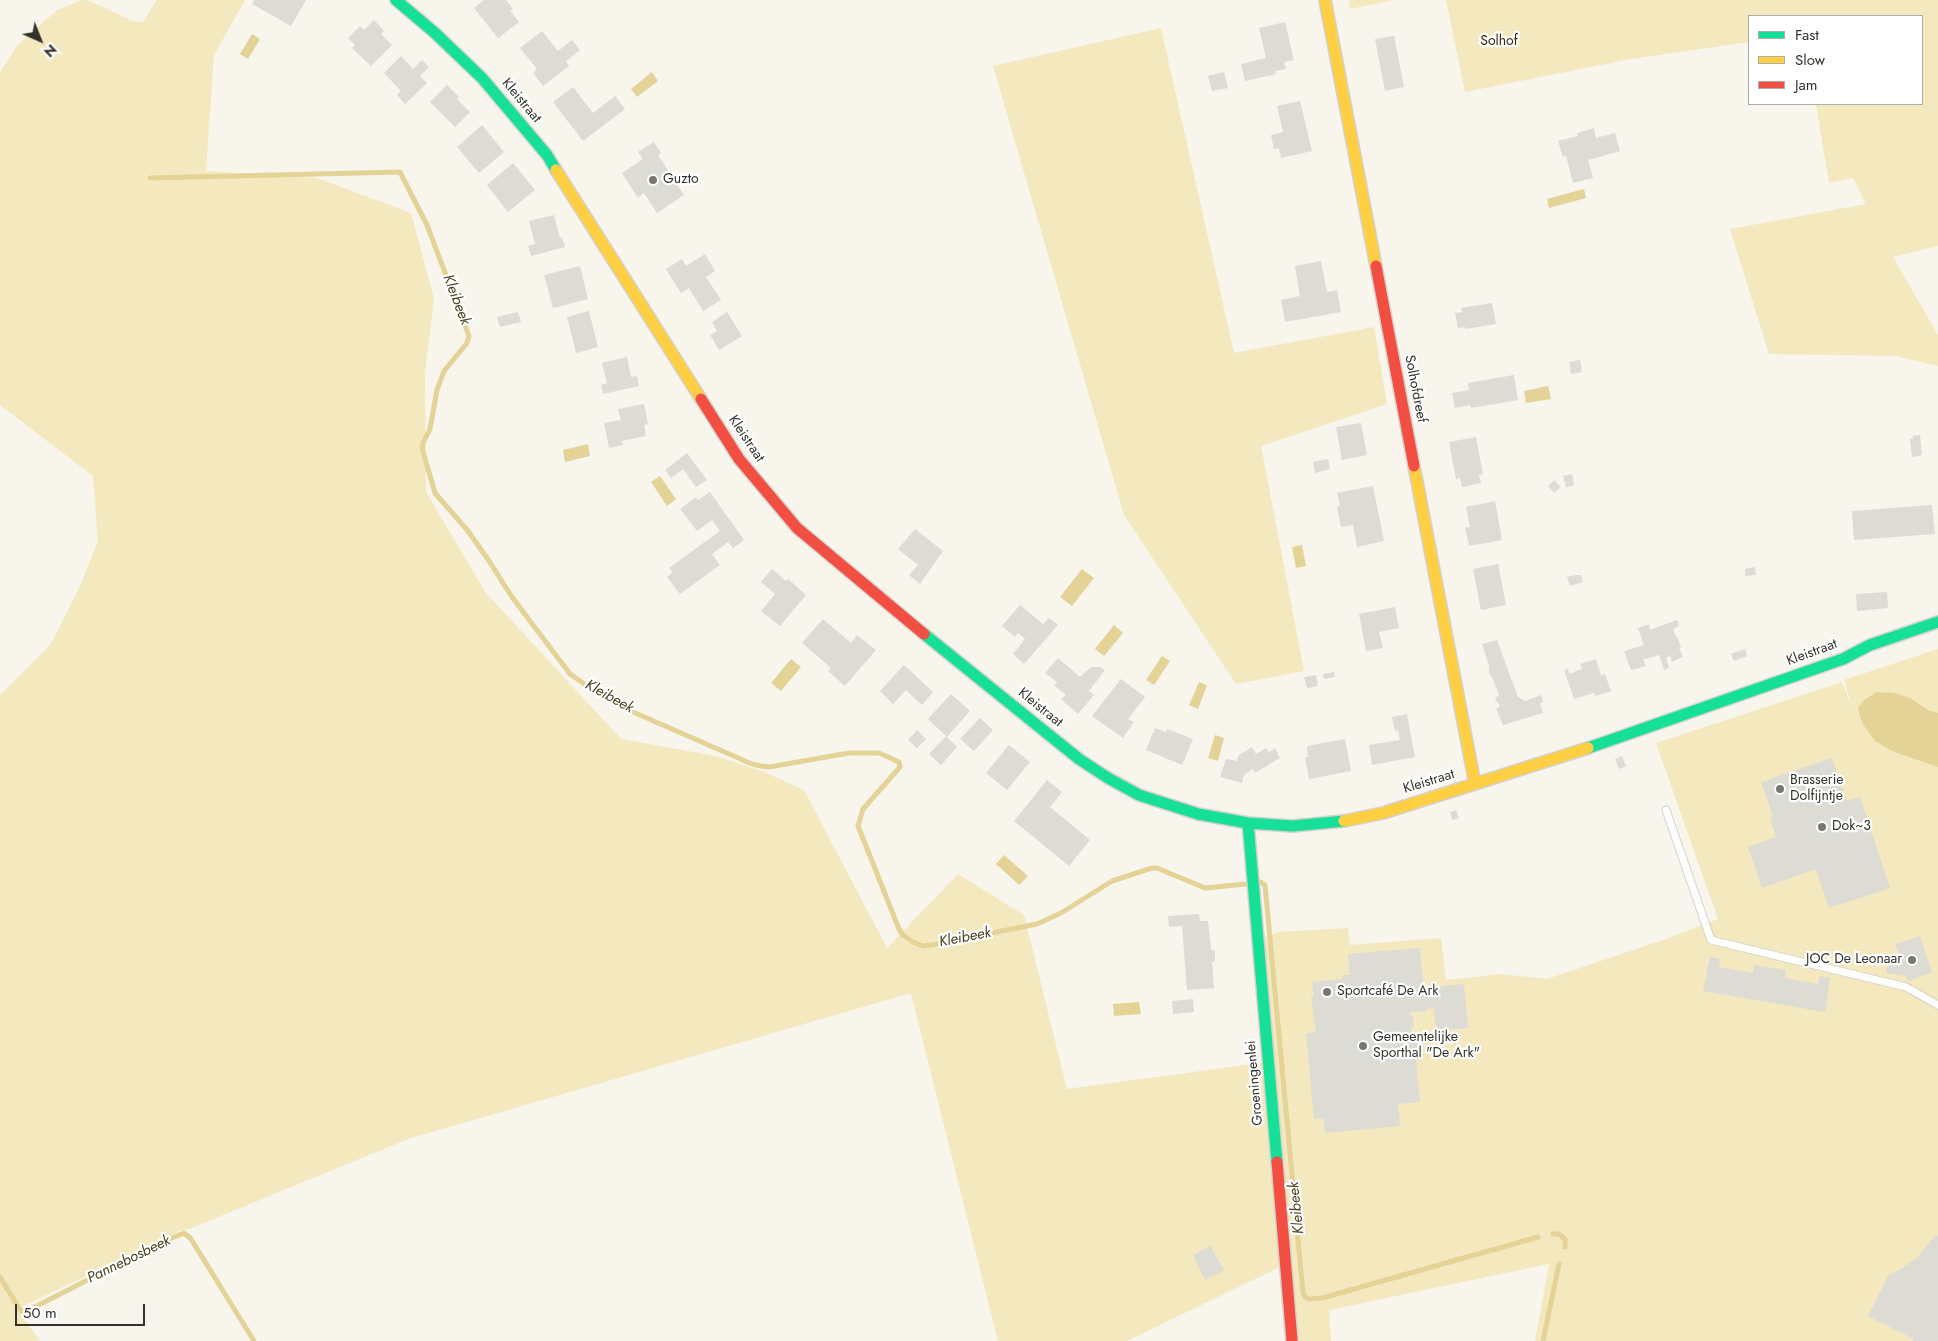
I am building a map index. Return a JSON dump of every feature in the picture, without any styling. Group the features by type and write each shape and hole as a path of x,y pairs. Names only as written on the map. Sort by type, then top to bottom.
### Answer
{"street":[{"name":"Kleistraat","path":"396,0 435,33 482,78 547,154 739,459 797,528 865,586 1079,759 1139,795 1198,814 1248,823 1293,826 1347,821 1384,813 1639,730 1843,659 1870,645 1938,622"},
{"name":"Solhofdreef","path":"1325,0 1475,784"},
{"name":"Groeningenlei","path":"1248,823 1292,1341"}],"lane":[{"path":"1666,810 1711,940 1906,987 1938,1005"}],"green space":[{"path":"82,0 87,0 135,22 143,22 157,0 245,0 214,55 206,171 317,178 411,213 434,299 425,373 426,492 486,593 621,739 715,756 762,771 804,790 887,948 958,874 1024,915 1067,1089 1268,1062 1259,940 1278,932 1348,928 1350,945 1441,938 1446,980 1500,974 1547,979 1663,940 1718,919 1656,743 1842,682 1853,709 1844,680 1938,649 1938,1341 1535,1341 1549,1264 1329,1310 1331,1341 1292,1341 1286,1264 1127,1341 998,1341 911,993 408,1139 189,1229 180,1231 17,1309 40,1341 0,1341 0,695 51,644 80,586 98,541 93,476 0,405 0,72 17,46 57,10"},
{"path":"1349,0 1395,0 1350,9"},
{"name":"Solhof","path":"1446,0 1938,0 1938,246 1893,257 1938,335 1938,366 1896,356 1769,354 1730,229 1866,204 1853,178 1829,183 1816,105 1923,105 1923,15 1748,15 1748,42 1631,59 1465,92"},
{"path":"1161,28 1234,353 1374,327 1387,404 1261,446 1304,671 1236,684 1124,515 993,66"}],"shaded area":[{"path":"252,34 260,39 248,59 240,54"},
{"path":"652,72 658,81 637,97 631,89"},
{"path":"1584,189 1586,198 1549,208 1547,199"},
{"path":"1548,386 1551,399 1526,403 1524,391"},
{"path":"588,444 590,456 565,462 563,450"},
{"path":"660,476 676,499 667,506 651,482"},
{"path":"1302,545 1306,566 1296,568 1292,547"},
{"path":"1082,569 1094,578 1072,606 1060,597"},
{"path":"1114,625 1123,633 1104,656 1095,649"},
{"path":"1162,656 1170,661 1154,685 1146,680"},
{"path":"791,659 801,667 781,691 771,683"},
{"path":"1199,682 1207,685 1198,709 1189,705"},
{"path":"1877,692 1894,693 1910,698 1928,710 1938,713 1938,767 1892,751 1875,741 1862,723 1858,708 1864,700"},
{"path":"1215,735 1224,738 1218,761 1208,758"},
{"path":"1004,855 1028,876 1019,885 996,864"},
{"path":"1139,1002 1141,1014 1114,1016 1113,1004"}],"building":[{"path":"254,0 306,0 291,26 252,4"},
{"path":"484,0 506,0 513,9 510,11 519,22 498,38 474,8"},
{"path":"374,20 384,31 381,34 392,45 371,66 352,48 355,45 348,38 360,26 364,30"},
{"path":"1285,22 1294,60 1284,62 1286,69 1275,71 1276,74 1245,81 1241,64 1266,58 1259,28"},
{"path":"542,31 558,51 572,40 580,50 566,61 569,66 543,86 533,73 537,69 520,48"},
{"path":"1394,36 1404,87 1385,91 1375,39"},
{"path":"401,56 413,69 422,60 429,67 420,76 427,83 405,104 397,95 401,91 384,73"},
{"path":"1224,72 1228,88 1212,91 1208,76"},
{"path":"447,85 470,112 455,127 430,102"},
{"path":"573,87 593,113 615,96 625,109 583,141 553,102"},
{"path":"1300,101 1312,151 1281,158 1279,148 1274,149 1271,135 1283,132 1277,106"},
{"path":"482,125 504,152 479,173 457,147"},
{"path":"1594,128 1596,138 1615,133 1620,151 1588,160 1593,178 1573,183 1566,156 1563,157 1558,141 1578,136 1577,133"},
{"path":"654,142 661,153 658,155 684,195 657,213 644,193 638,198 622,173 643,159 638,152"},
{"path":"513,163 535,190 508,212 487,185"},
{"path":"554,215 560,238 562,237 565,247 531,256 528,246 535,244 529,221"},
{"path":"705,254 715,271 706,277 721,300 703,311 689,288 681,293 666,269 682,259 686,266"},
{"path":"1321,261 1327,292 1337,290 1341,312 1285,322 1281,300 1300,296 1295,266"},
{"path":"580,266 588,299 553,308 544,275"},
{"path":"1492,303 1496,324 1465,329 1465,327 1458,328 1455,313 1462,312 1461,308"},
{"path":"589,311 598,347 576,353 567,317"},
{"path":"518,312 521,322 500,327 497,317"},
{"path":"727,312 742,336 719,350 710,335 717,331 712,322"},
{"path":"627,357 631,377 637,376 639,386 603,394 601,385 607,383 602,363"},
{"path":"1580,360 1582,372 1571,374 1569,362"},
{"path":"1514,375 1518,400 1471,408 1470,405 1455,408 1452,393 1469,390 1468,383"},
{"path":"644,404 648,424 644,425 646,436 622,441 623,445 609,448 604,423 621,420 618,409"},
{"path":"1361,423 1367,455 1342,460 1336,427"},
{"path":"1920,435 1922,455 1912,457 1910,439 1913,439 1913,436"},
{"path":"1476,437 1483,474 1479,475 1481,483 1462,487 1460,478 1456,479 1449,442"},
{"path":"687,453 707,480 696,487 683,469 671,478 665,470"},
{"path":"1328,459 1330,469 1315,473 1313,462"},
{"path":"1572,474 1574,486 1566,487 1563,476"},
{"path":"1554,480 1561,487 1554,493 1548,486"},
{"path":"1373,486 1384,541 1357,547 1353,525 1341,527 1337,507 1340,506 1337,493"},
{"path":"710,492 744,540 733,548 728,542 712,554 720,565 680,594 667,577 673,572 669,568 720,531 712,520 697,531 680,509 696,497 698,500"},
{"path":"1495,501 1502,540 1469,546 1465,528 1470,527 1466,507"},
{"path":"1932,505 1935,534 1854,540 1852,511"},
{"path":"915,529 943,551 920,584 909,575 918,565 898,549"},
{"path":"1498,564 1506,605 1481,610 1473,569"},
{"path":"1755,567 1756,575 1745,576 1745,569"},
{"path":"772,569 786,581 788,579 806,595 780,626 761,611 775,594 761,582"},
{"path":"1581,575 1583,582 1570,586 1567,577"},
{"path":"1887,592 1888,608 1857,611 1856,594"},
{"path":"1020,605 1043,624 1049,618 1058,625 1024,664 1013,654 1025,639 1018,633 1015,637 1002,626"},
{"path":"1395,607 1399,628 1379,632 1383,648 1366,651 1359,614"},
{"path":"823,619 851,643 857,635 876,650 845,686 828,671 831,668 802,643"},
{"path":"1677,620 1679,626 1673,629 1683,657 1672,662 1670,656 1666,658 1669,668 1664,670 1659,655 1643,659 1646,666 1631,670 1624,651 1644,645 1638,628 1649,624 1650,630"},
{"path":"1497,640 1518,697 1525,701 1541,695 1543,702 1540,703 1543,713 1503,725 1496,709 1500,706 1495,699 1499,695 1489,673 1489,666 1482,644"},
{"path":"1745,649 1747,656 1734,661 1731,654"},
{"path":"1058,658 1080,677 1091,667 1100,667 1105,670 1089,691 1094,695 1078,714 1061,699 1066,695 1054,685 1057,682 1045,673"},
{"path":"1596,659 1601,675 1605,674 1611,691 1596,696 1594,693 1574,699 1564,670 1568,669 1569,674 1582,669 1580,664"},
{"path":"904,665 933,692 922,705 906,690 893,704 880,691"},
{"path":"1334,672 1335,677 1324,679 1323,674"},
{"path":"1316,675 1318,686 1307,688 1304,677"},
{"path":"1121,679 1145,697 1128,719 1134,722 1123,738 1092,716"},
{"path":"951,694 970,711 947,737 928,719"},
{"path":"1407,714 1415,757 1372,765 1369,745 1400,740 1398,730 1395,731 1392,717"},
{"path":"980,718 993,730 974,751 960,739"},
{"path":"1155,728 1166,732 1167,729 1193,739 1182,765 1146,750"},
{"path":"917,730 926,739 917,748 908,740"},
{"path":"946,736 957,747 941,765 929,754"},
{"path":"1345,739 1351,771 1309,779 1305,757 1308,757 1307,746"},
{"path":"1009,745 1030,762 1007,790 986,773"},
{"path":"1252,747 1256,754 1266,748 1269,752 1275,748 1280,758 1255,773 1253,769 1244,775 1242,783 1220,777 1226,759 1237,761 1238,756"},
{"path":"1622,756 1626,766 1619,769 1615,759"},
{"name":"Dok~3","path":"1832,758 1847,801 1860,797 1890,888 1829,908 1816,869 1762,888 1748,847 1776,837 1770,818 1773,816 1761,782"},
{"path":"1047,780 1062,792 1050,807 1090,840 1069,866 1014,821"},
{"path":"1456,810 1459,818 1452,820 1450,812"},
{"path":"1199,914 1200,921 1208,921 1211,950 1214,950 1215,953 1215,961 1212,962 1214,988 1187,990 1182,926 1169,927 1168,916"},
{"path":"1920,936 1932,972 1908,981 1906,976 1886,973 1889,958 1901,960 1895,944"},
{"name":"Gemeentelijke Sporthal \"De Ark\"","path":"1420,948 1424,993 1432,992 1432,987 1464,984 1468,1028 1436,1031 1434,1008 1426,1009 1426,1011 1410,1012 1410,1016 1413,1015 1414,1027 1411,1027 1412,1033 1417,1033 1419,1060 1416,1060 1420,1102 1398,1104 1400,1126 1325,1133 1323,1118 1314,1119 1306,1033 1316,1032 1311,997 1314,997 1312,982 1342,979 1342,975 1350,975 1348,954"},
{"path":"1710,957 1720,959 1719,967 1753,973 1754,965 1786,970 1785,978 1818,984 1820,976 1830,978 1825,1012 1703,991"},
{"path":"1193,999 1194,1012 1173,1014 1172,1001"},
{"path":"1936,1235 1938,1236 1938,1341 1913,1341 1914,1339 1868,1316 1888,1276 1918,1257"},
{"path":"1210,1246 1224,1270 1205,1280 1193,1255"}],"waterway":[{"name":"Kleibeek","path":"150,178 400,172 427,225 469,336 467,343 444,371 437,390 430,429 423,443 422,448 435,493 468,531 512,597 570,674 593,690 633,712 752,764 769,767 849,753 879,753 899,762 900,767 863,809 858,826 899,929 903,935 913,942 923,946 932,945 1037,924 1061,913 1112,881 1152,868 1157,868 1205,888 1246,884"},
{"name":"Kleibeek","path":"1260,882 1265,885 1303,1293 1305,1297 1309,1299 1322,1298 1538,1237"},
{"name":"Pannebosbeek","path":"0,1277 21,1311 25,1312 162,1242 184,1233 191,1239 254,1341"},
{"name":"Kleibeek","path":"1553,1234 1559,1234 1565,1239 1565,1247"},
{"name":"Kleibeek","path":"1543,1341 1559,1264"}],"traffic: fast":[{"path":"396,0 435,33 482,78 547,155 556,170"},
{"path":"1588,748 1843,659 1870,645 1938,622"},
{"path":"924,634 1079,759 1139,795 1198,814 1248,823 1293,826 1344,821"},
{"path":"1248,823 1277,1162"}],"traffic: slow":[{"path":"1325,0 1376,266"},
{"path":"556,170 701,399"},
{"path":"1414,466 1475,784"},
{"path":"1344,821 1383,813 1588,748"}],"traffic: jam":[{"path":"1376,266 1414,466"},
{"path":"701,399 739,459 797,528 924,634"},
{"path":"1277,1162 1292,1341"}],"place":[{"name":"Guzto","path":"653,180"},
{"name":"Brasserie Dolfijntje","path":"1780,789"},
{"name":"Dok~3","path":"1822,827"},
{"name":"JOC De Leonaar","path":"1912,960"},
{"name":"Sportcafé De Ark","path":"1327,992"},
{"name":"Gemeentelijke Sporthal \"De Ark\"","path":"1363,1046"}]}
